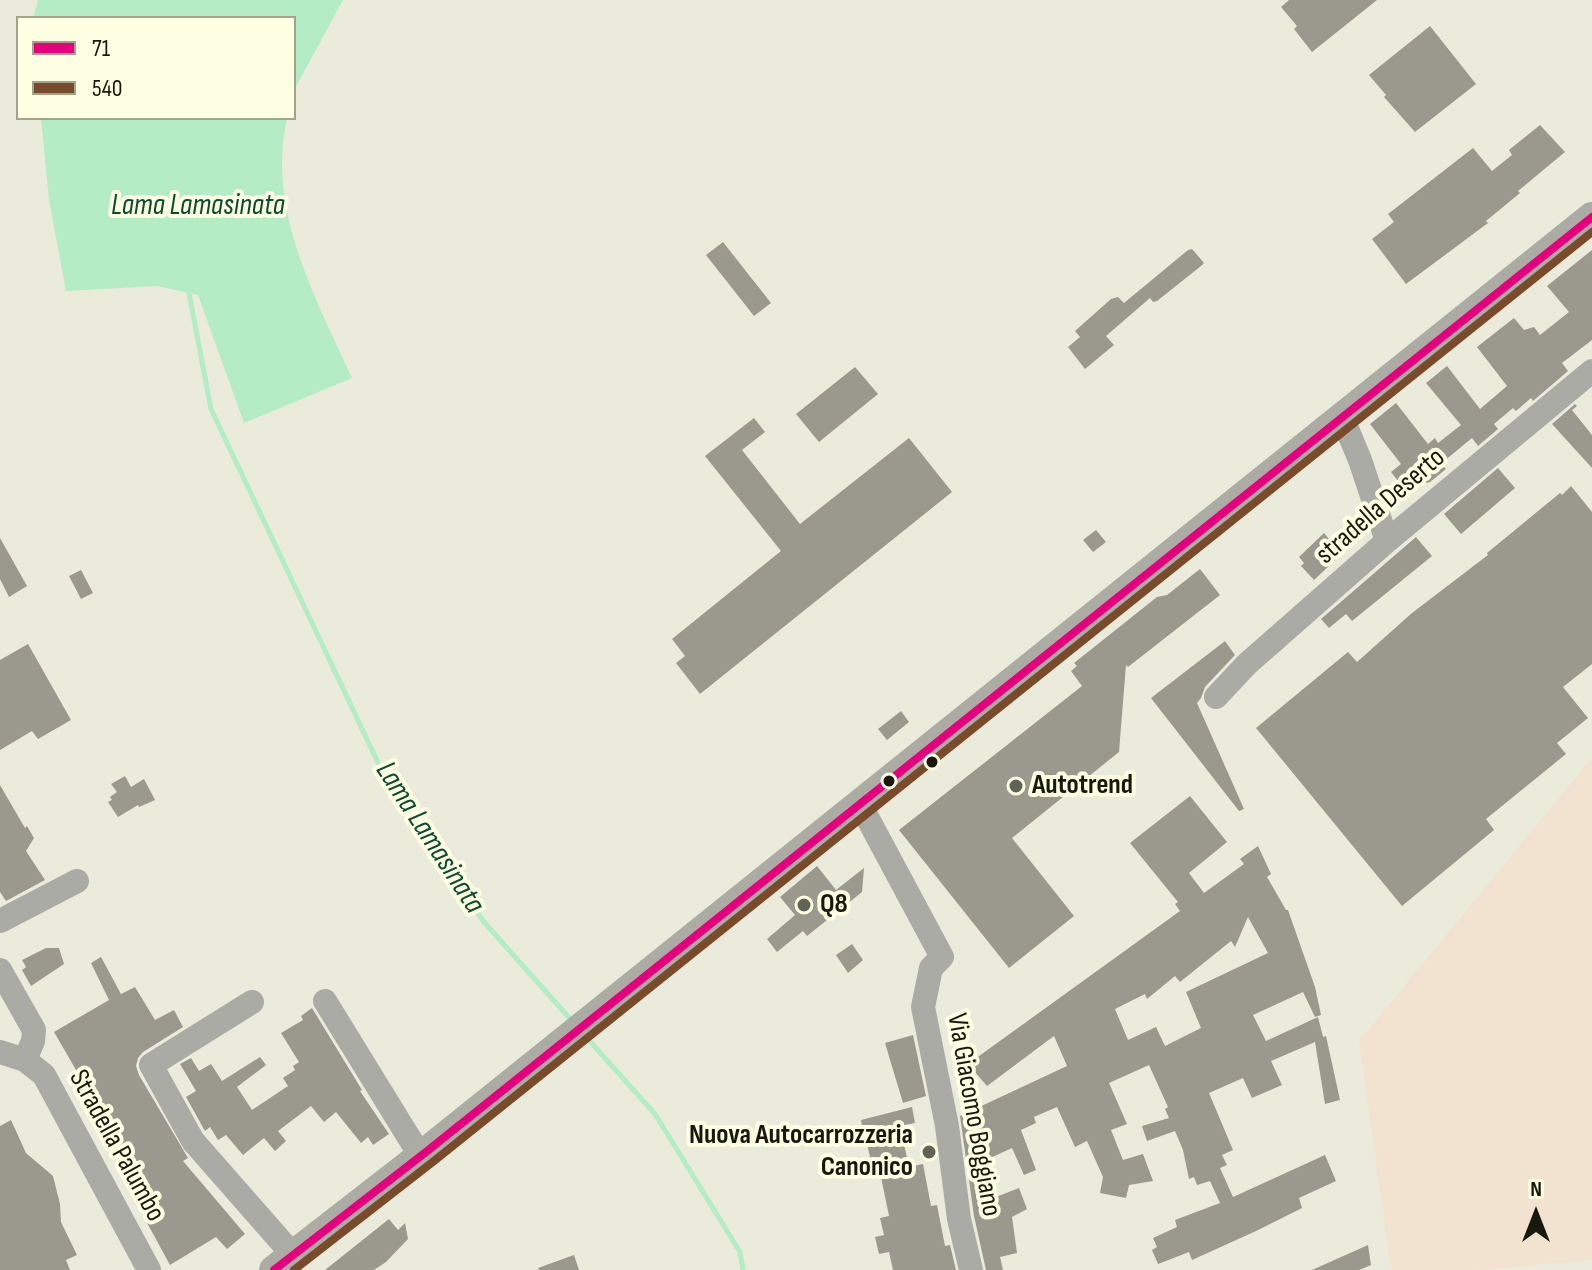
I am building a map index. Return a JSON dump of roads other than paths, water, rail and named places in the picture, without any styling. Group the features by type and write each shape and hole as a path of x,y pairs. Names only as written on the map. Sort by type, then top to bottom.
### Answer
{"main road":[{"path":"286,1264 1592,217"}],"street":[{"name":"stradella Deserto","path":"1216,697 1247,664 1387,541 1592,371"},
{"path":"1336,422 1347,429 1387,541"},
{"name":"Via Giacomo Boggiano","path":"860,804 942,957 931,968 923,1007 947,1126 959,1219 971,1270"},
{"path":"0,921 77,881"},
{"name":"Stradella Palumbo","path":"0,970 34,1030 25,1060 44,1075 57,1096 149,1270"},
{"path":"325,1001 423,1154"},
{"path":"252,1002 151,1065 193,1141 286,1264"},
{"path":"0,1052 25,1060"}],"water":[{"path":"38,0 343,0 296,86 296,16 34,16"},
{"name":"Lama Lamasinata","path":"41,120 287,120 282,152 283,186 289,220 310,285 352,378 244,423 198,295 157,286 66,291 49,200"}],"waterway":[{"name":"Lama Lamasinata","path":"188,288 211,409 390,788 484,922 572,1021"},
{"name":"Lama Lamasinata","path":"586,1037 655,1114 740,1252 743,1270"}],"place":[{"name":"Autotrend","path":"1016,786"},
{"name":"Q8","path":"804,905"},
{"name":"Nuova Autocarrozzeria Canonico","path":"929,1152"}]}
